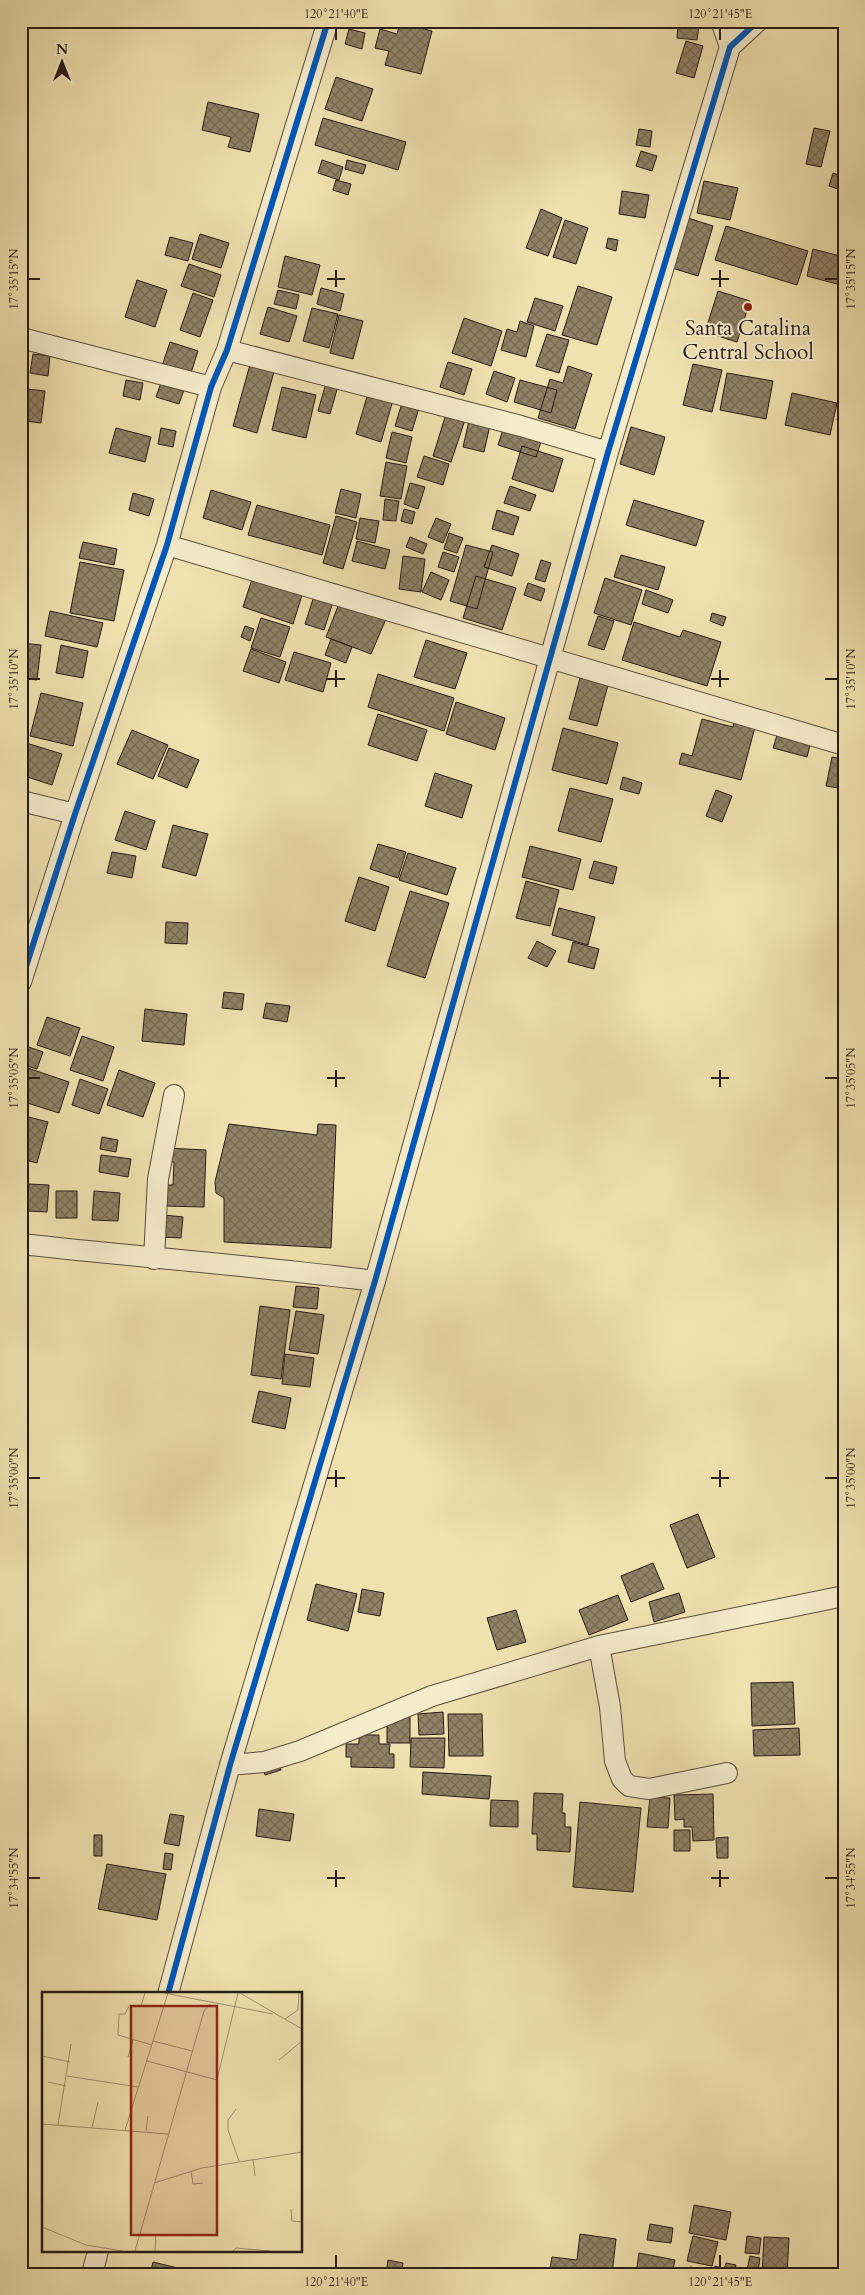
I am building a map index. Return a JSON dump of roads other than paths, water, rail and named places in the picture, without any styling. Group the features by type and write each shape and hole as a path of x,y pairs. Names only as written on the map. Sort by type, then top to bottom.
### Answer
{"street":[{"path":"21,982 167,545 211,386 226,350 328,21"},
{"path":"721,21 730,47"},
{"path":"169,1992 230,1765 375,1281 608,452 730,47 758,21"},
{"path":"21,338 211,386"},
{"path":"226,350 521,426 608,452"},
{"path":"167,545 844,745"},
{"path":"21,801 76,814"},
{"path":"154,1258 158,1179 174,1095"},
{"path":"21,1244 292,1270 375,1281"},
{"path":"230,1765 264,1762 300,1751 432,1696 599,1646 844,1596"},
{"path":"599,1646 610,1707 615,1761 622,1780 629,1786 638,1789 649,1789 727,1773"},
{"path":"92,2274 98,2252"}],"place":[{"name":"Santa Catalina Central School","path":"748,307"}]}
